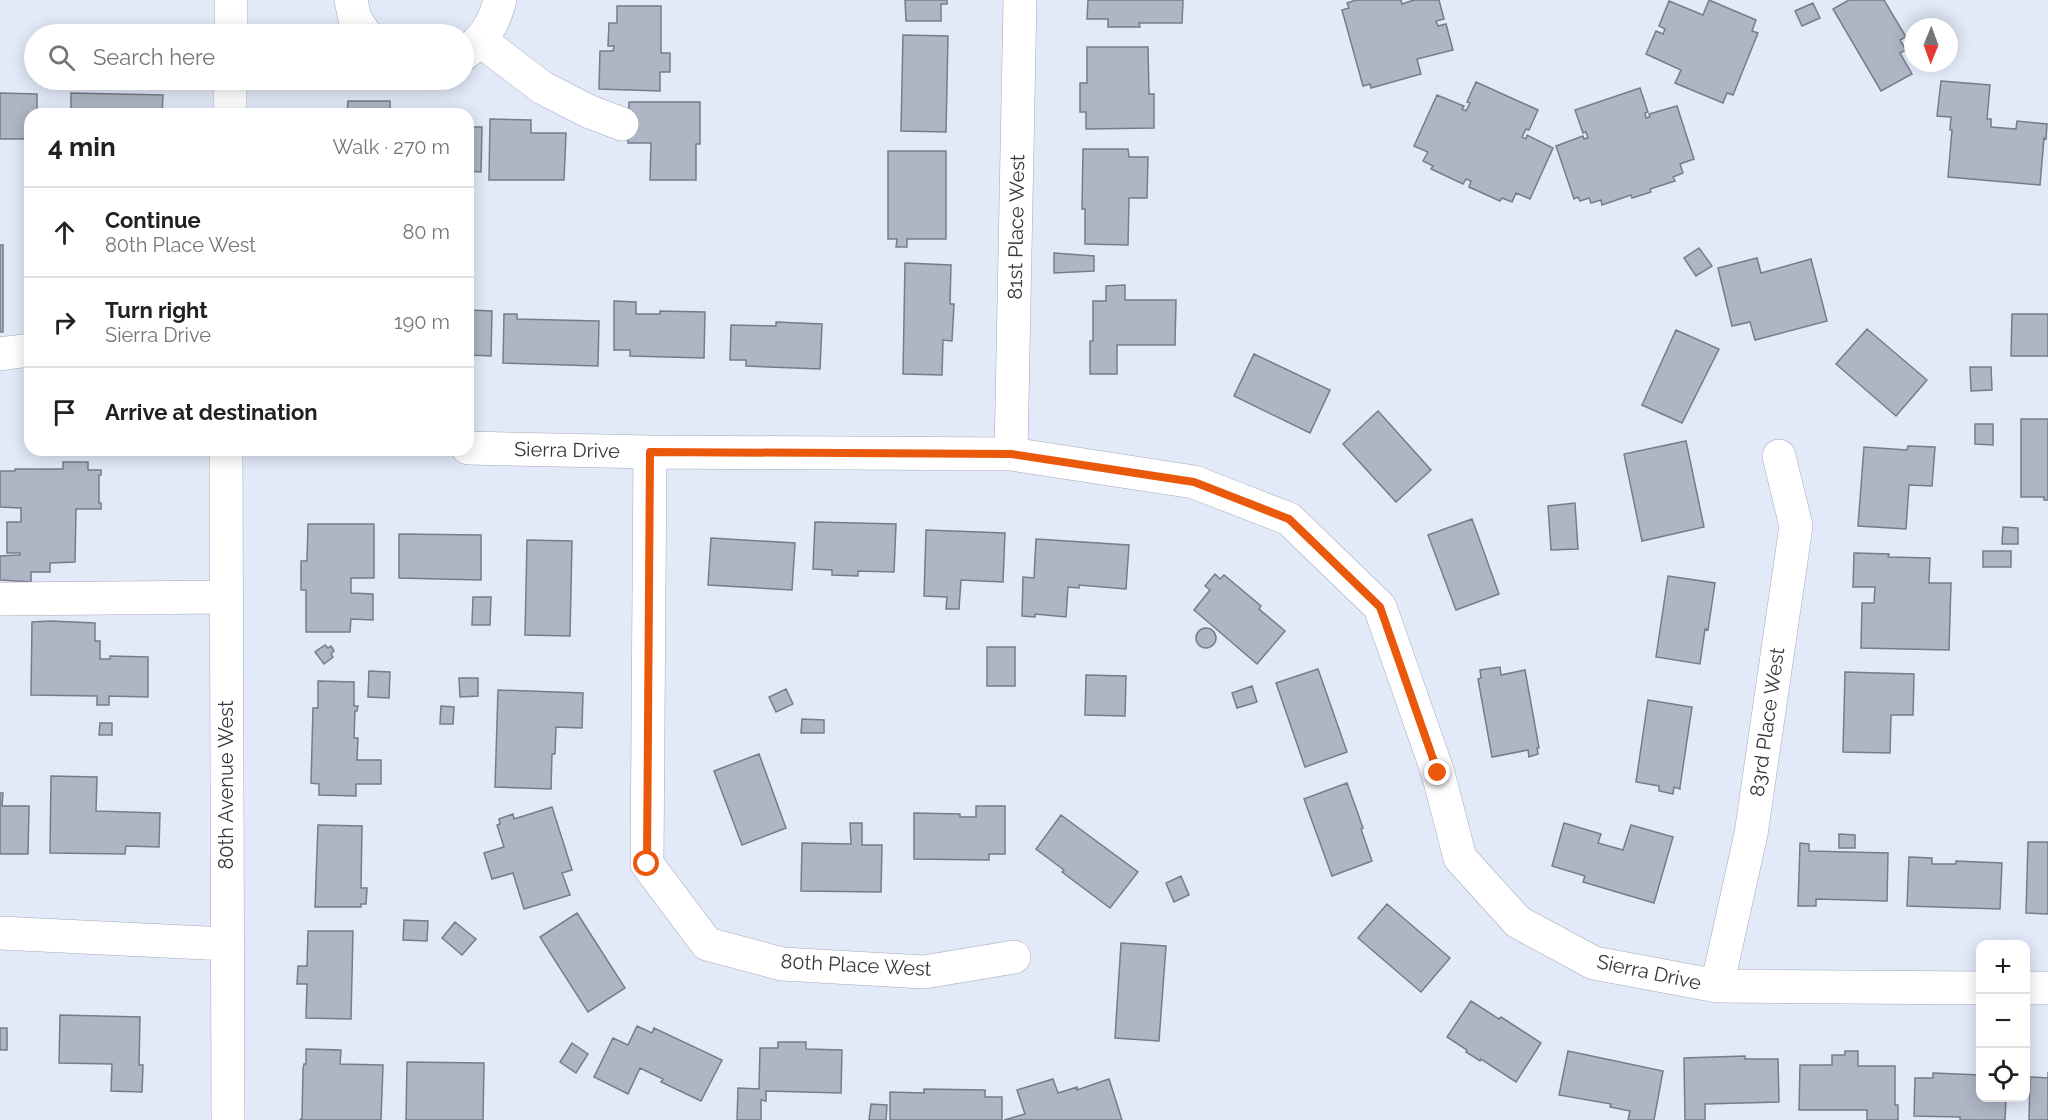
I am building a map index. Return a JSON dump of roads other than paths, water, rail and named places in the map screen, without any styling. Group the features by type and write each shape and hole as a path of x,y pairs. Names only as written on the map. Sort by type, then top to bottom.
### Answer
{"street":[{"path":"231,0 231,24"},
{"path":"351,0 359,24"},
{"path":"474,46 494,21 500,0"},
{"name":"81st Place West","path":"1011,454 1020,0"},
{"path":"474,49 590,112 622,124"},
{"path":"230,90 230,108"},
{"path":"0,354 24,351"},
{"name":"Sierra Drive","path":"474,448 650,452 1011,454 1194,482 1289,519 1380,607 1438,773 1460,858 1518,922 1594,963 1717,986 1976,988"},
{"name":"80th Place West","path":"650,452 647,864 706,944 782,964 924,972 1014,957"},
{"name":"80th Avenue West","path":"226,456 228,1120"},
{"name":"83rd Place West","path":"1717,986 1750,834 1796,526 1779,456"},
{"path":"0,599 226,597"},
{"path":"0,933 226,944"},
{"path":"2030,988 2048,988"}]}
